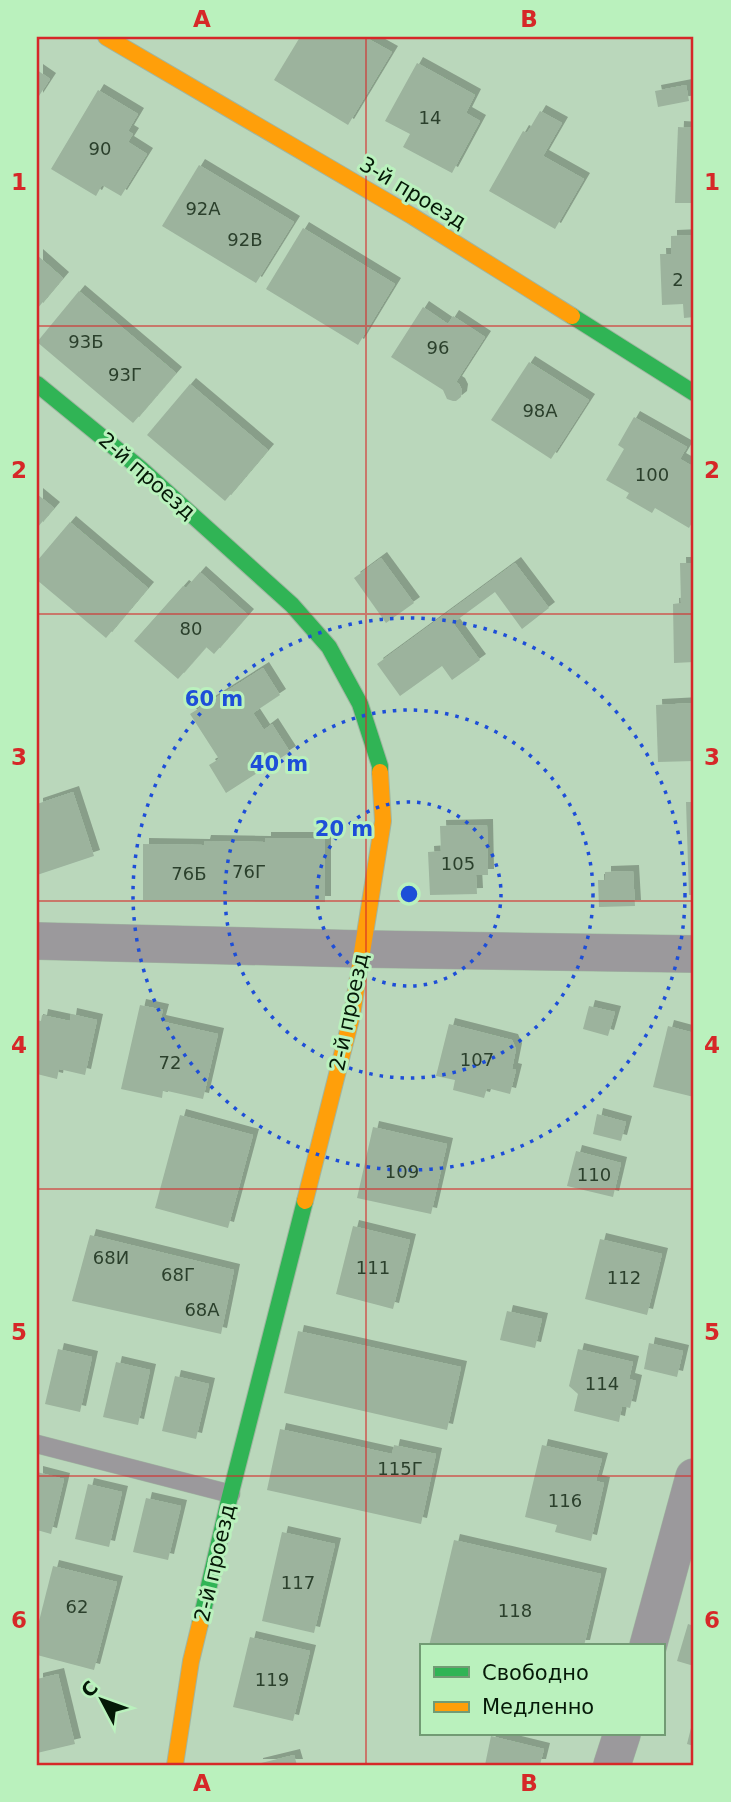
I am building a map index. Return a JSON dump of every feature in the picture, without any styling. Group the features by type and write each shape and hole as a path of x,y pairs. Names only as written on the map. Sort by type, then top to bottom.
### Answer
{"street":[{"name":"3-й проезд","path":"106,37 412,216 694,393"},
{"name":"2-й проезд","path":"37,384 141,469 242,559 292,605 330,647 360,704 380,766 383,821 352,1015 191,1661 175,1765"},
{"path":"37,941 694,954"},
{"path":"649,1644 694,1477"},
{"path":"612,1765 621,1736"}],"lane":[{"path":"37,1444 231,1494"}],"building":[{"path":"300,37 365,37 392,52 348,125 274,80"},
{"path":"417,63 475,95 466,113 480,121 452,173 403,147 410,134 385,121"},
{"path":"37,70 50,79 37,99"},
{"path":"686,85 689,101 658,107 655,91"},
{"path":"98,90 138,114 128,131 133,134 128,142 147,154 121,196 102,185 96,196 51,169"},
{"path":"540,111 562,123 543,156 584,179 555,229 489,191 523,131 527,133"},
{"path":"678,127 694,128 694,203 675,203"},
{"path":"199,165 294,222 256,283 162,226"},
{"path":"303,228 395,284 358,345 266,289"},
{"path":"694,235 694,317 684,318 683,304 662,305 660,254 671,254 671,236"},
{"path":"37,255 63,278 37,309"},
{"path":"79,291 176,373 133,423 37,342"},
{"path":"423,307 448,324 453,316 485,337 456,382 462,390 461,397 456,401 447,399 443,390 391,357"},
{"path":"529,362 589,400 551,459 491,420"},
{"path":"190,384 268,450 225,501 147,435"},
{"path":"634,417 687,447 680,459 694,467 694,519 689,528 655,508 652,513 626,498 629,493 606,480 624,449 618,445"},
{"path":"37,494 54,508 37,528"},
{"path":"70,522 148,588 106,638 37,580 37,561"},
{"path":"381,558 414,603 386,623 354,578"},
{"path":"515,563 549,608 522,629 495,592 453,623 480,660 452,680 442,666 400,696 377,664"},
{"path":"680,563 694,563 694,662 674,663 673,604 681,603"},
{"path":"200,572 248,615 214,654 206,647 178,679 134,641 183,586 186,588"},
{"path":"263,668 280,695 253,713 264,730 272,724 290,752 226,793 209,765 219,759 190,714"},
{"path":"694,703 694,761 658,762 656,705"},
{"path":"73,792 94,856 37,875 37,804"},
{"path":"686,802 694,802 694,895 689,895"},
{"path":"487,825 488,875 476,875 477,894 430,895 428,852 441,851 440,826"},
{"path":"265,838 325,838 325,902 143,900 143,844 265,842"},
{"path":"633,871 635,906 599,907 598,880 605,880 605,872"},
{"path":"140,1005 163,1010 160,1021 218,1034 203,1099 163,1090 162,1098 121,1089"},
{"path":"589,1006 615,1012 608,1036 583,1029"},
{"path":"71,1014 97,1020 85,1075 59,1069 57,1079 37,1074 37,1020 41,1021 42,1015 70,1021"},
{"path":"449,1024 512,1040 516,1049 512,1069 516,1070 510,1094 487,1088 484,1098 453,1090 455,1080 436,1076"},
{"path":"668,1026 694,1033 694,1097 653,1087"},
{"path":"597,1114 626,1122 621,1141 593,1134"},
{"path":"180,1115 253,1135 228,1228 155,1208"},
{"path":"373,1127 447,1144 431,1214 357,1198"},
{"path":"576,1151 621,1163 613,1197 567,1186"},
{"path":"353,1226 410,1240 393,1309 336,1294"},
{"path":"90,1235 234,1270 221,1334 72,1301"},
{"path":"600,1239 662,1254 647,1315 585,1299"},
{"path":"507,1311 542,1319 535,1348 500,1340"},
{"path":"298,1331 461,1367 447,1430 284,1393"},
{"path":"649,1343 683,1351 677,1377 644,1369"},
{"path":"58,1349 92,1357 80,1412 45,1404"},
{"path":"578,1349 633,1362 629,1379 636,1381 630,1408 622,1406 619,1422 574,1411 578,1394 569,1386"},
{"path":"116,1362 150,1370 138,1425 103,1417"},
{"path":"175,1376 209,1384 196,1439 162,1431"},
{"path":"280,1429 392,1454 394,1445 436,1454 421,1524 267,1490"},
{"path":"542,1445 602,1459 596,1481 604,1483 591,1541 555,1532 557,1525 525,1517"},
{"path":"37,1472 64,1479 51,1534 37,1530"},
{"path":"88,1484 122,1492 109,1547 75,1539"},
{"path":"146,1498 181,1506 168,1560 133,1552"},
{"path":"282,1532 335,1544 314,1633 262,1621"},
{"path":"454,1540 601,1574 584,1644 429,1644"},
{"path":"53,1566 117,1582 94,1670 37,1655 37,1629"},
{"path":"688,1624 694,1626 694,1666 677,1661"},
{"path":"250,1637 310,1651 293,1721 233,1707"},
{"path":"58,1674 75,1744 37,1753 37,1679"},
{"path":"694,1721 694,1746 687,1744"},
{"path":"491,1736 544,1749 540,1765 485,1765"},
{"path":"294,1755 297,1765 257,1765 257,1764"}],"traffic: fast":[{"path":"572,316 694,393"},
{"path":"37,384 141,469 292,605 329,647 360,704 380,772"},
{"path":"200,1624 305,1201"}],"traffic: slow":[{"path":"106,37 412,216 572,316"},
{"path":"305,1201 352,1015 383,821 380,772"},
{"path":"175,1765 191,1661 200,1624"}]}
